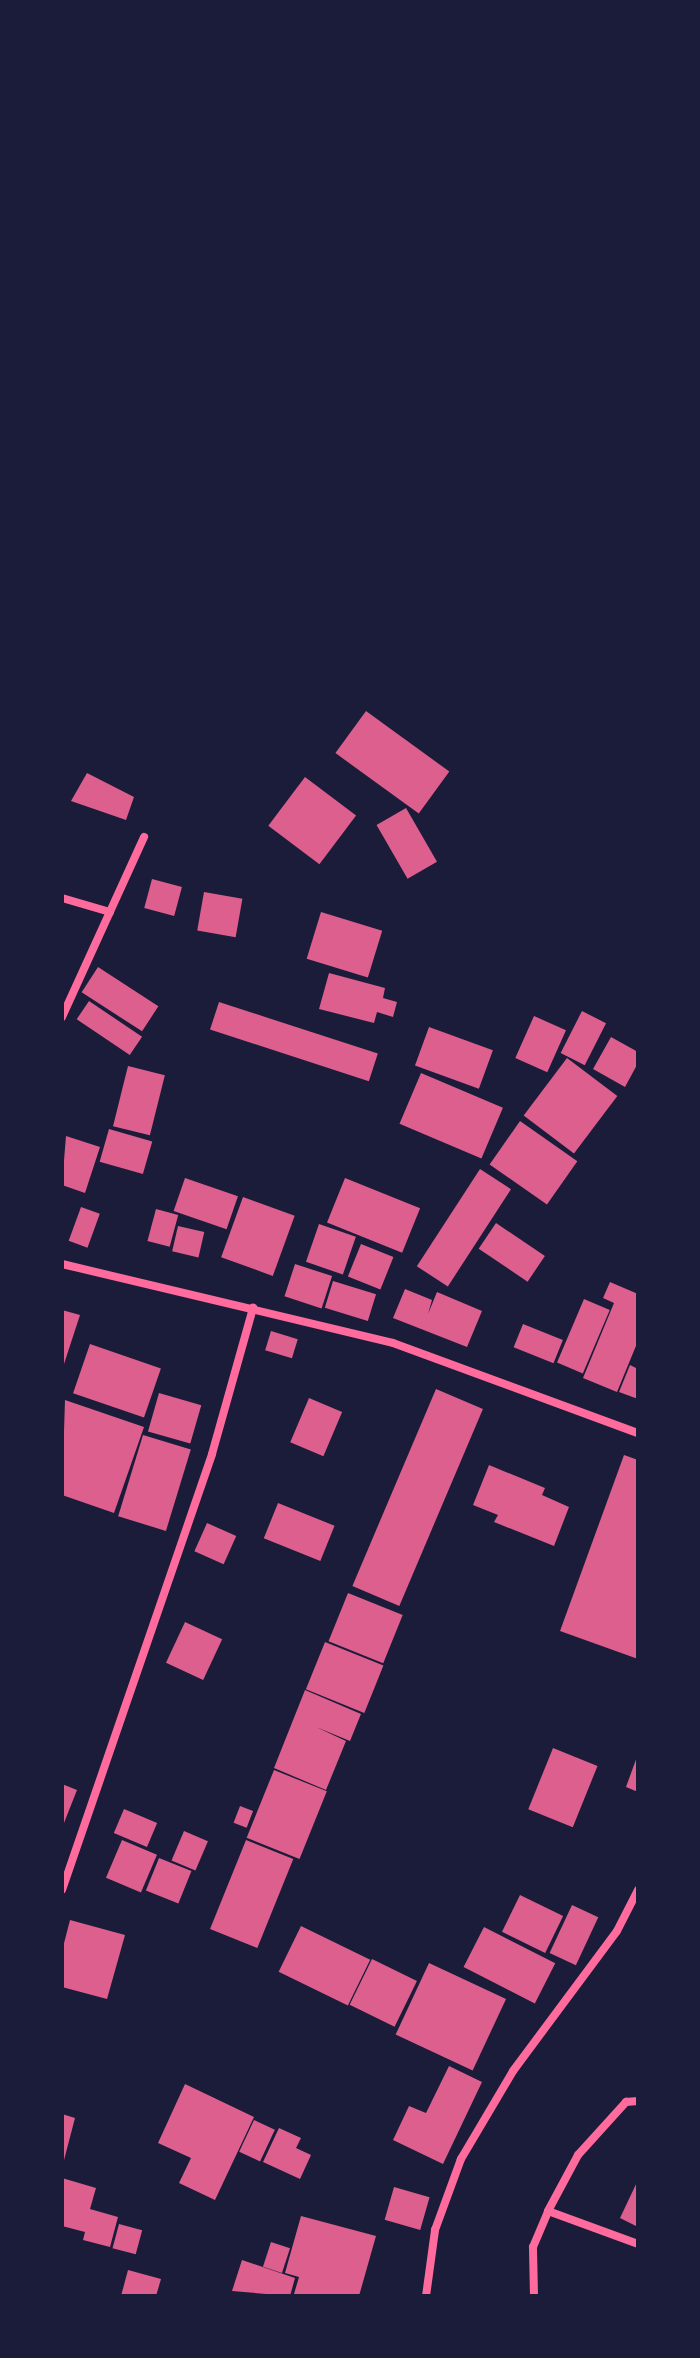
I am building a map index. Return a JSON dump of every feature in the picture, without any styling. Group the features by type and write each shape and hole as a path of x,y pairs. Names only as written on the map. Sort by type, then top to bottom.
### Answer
{"street":[{"path":"62,1017 144,837"},
{"path":"62,898 110,912"},
{"path":"62,1264 393,1343 638,1433"},
{"path":"62,1890 212,1454 253,1308"},
{"path":"426,2296 435,2230 461,2159 513,2071 617,1931 638,1890"},
{"path":"534,2296 533,2247 548,2211 578,2155 626,2102 638,2101"},
{"path":"548,2211 638,2244"}],"building":[{"path":"366,711 449,772 419,814 335,753"},
{"path":"87,773 134,797 126,820 71,801"},
{"path":"305,777 356,816 319,864 268,826"},
{"path":"406,808 437,862 408,879 377,825"},
{"path":"152,879 182,887 174,916 144,908"},
{"path":"204,892 242,899 236,937 197,930"},
{"path":"321,912 382,931 368,978 307,959"},
{"path":"98,967 158,1006 142,1031 82,992"},
{"path":"329,973 385,988 383,998 397,1002 393,1017 377,1012 374,1023 319,1009"},
{"path":"89,1001 142,1037 130,1055 77,1019"},
{"path":"219,1002 378,1054 369,1081 210,1030"},
{"path":"582,1011 606,1023 585,1065 561,1053"},
{"path":"534,1016 566,1030 547,1072 515,1058"},
{"path":"429,1027 493,1050 479,1089 415,1066"},
{"path":"611,1037 638,1052 638,1063 625,1087 593,1069"},
{"path":"567,1058 617,1096 574,1153 524,1116"},
{"path":"128,1066 165,1075 150,1135 113,1126"},
{"path":"421,1073 503,1108 481,1158 400,1124"},
{"path":"520,1121 577,1161 547,1205 490,1164"},
{"path":"109,1129 152,1141 143,1174 100,1162"},
{"path":"66,1136 100,1147 85,1193 62,1185"},
{"path":"480,1169 511,1189 448,1286 417,1266"},
{"path":"185,1178 238,1196 227,1229 174,1211"},
{"path":"345,1178 420,1208 402,1253 327,1223"},
{"path":"243,1197 295,1216 273,1276 221,1257"},
{"path":"81,1207 100,1214 87,1248 69,1241"},
{"path":"156,1209 178,1215 170,1247 147,1241"},
{"path":"496,1223 545,1256 528,1282 479,1249"},
{"path":"319,1224 356,1237 343,1275 306,1262"},
{"path":"178,1226 204,1232 198,1257 172,1251"},
{"path":"361,1244 393,1257 380,1290 348,1276"},
{"path":"295,1264 332,1276 322,1308 284,1296"},
{"path":"333,1281 376,1294 368,1321 325,1308"},
{"path":"610,1282 638,1294 638,1341 617,1392 583,1378 614,1303 603,1298"},
{"path":"405,1289 432,1300 428,1314 437,1292 482,1311 467,1347 393,1318"},
{"path":"584,1299 610,1310 583,1373 557,1363"},
{"path":"62,1310 80,1315 64,1364 62,1364"},
{"path":"523,1324 563,1340 554,1363 514,1347"},
{"path":"271,1331 298,1339 292,1358 265,1350"},
{"path":"90,1344 161,1368 144,1418 73,1393"},
{"path":"630,1365 638,1369 638,1399 619,1392"},
{"path":"436,1389 483,1409 399,1606 352,1586"},
{"path":"159,1393 201,1405 190,1444 148,1431"},
{"path":"309,1398 342,1412 323,1456 290,1442"},
{"path":"65,1400 144,1427 114,1513 62,1495"},
{"path":"143,1435 191,1450 166,1531 118,1516"},
{"path":"624,1455 638,1460 638,1659 560,1631"},
{"path":"489,1465 545,1488 542,1495 569,1507 554,1546 494,1522 498,1515 473,1505"},
{"path":"278,1503 335,1526 320,1561 264,1538"},
{"path":"207,1523 236,1536 224,1564 194,1551"},
{"path":"348,1593 403,1615 383,1663 329,1641"},
{"path":"185,1622 222,1639 203,1680 166,1663"},
{"path":"325,1642 383,1666 364,1713 306,1689"},
{"path":"305,1690 361,1714 350,1741 316,1727 346,1741 326,1790 274,1768"},
{"path":"553,1748 598,1766 573,1827 528,1809"},
{"path":"638,1754 638,1792 626,1787"},
{"path":"274,1770 327,1791 300,1859 247,1838"},
{"path":"62,1784 77,1790 62,1828"},
{"path":"240,1806 253,1811 247,1828 234,1823"},
{"path":"124,1809 157,1823 147,1847 114,1833"},
{"path":"184,1831 208,1841 195,1871 171,1860"},
{"path":"122,1840 157,1855 141,1893 106,1878"},
{"path":"246,1840 293,1859 257,1948 210,1929"},
{"path":"159,1858 191,1871 178,1904 146,1890"},
{"path":"520,1895 563,1916 545,1953 502,1932"},
{"path":"572,1905 598,1917 576,1965 550,1953"},
{"path":"70,1920 125,1935 107,1999 62,1987 62,1951"},
{"path":"301,1926 370,1960 348,2006 279,1972"},
{"path":"484,1927 555,1963 535,2003 464,1967"},
{"path":"372,1959 417,1981 395,2027 350,2005"},
{"path":"429,1963 506,1999 473,2071 396,2035"},
{"path":"449,2066 482,2082 443,2164 393,2140 409,2106 426,2113"},
{"path":"185,2084 254,2117 215,2200 179,2183 191,2158 158,2143"},
{"path":"62,2114 75,2118 63,2164 62,2164"},
{"path":"254,2120 275,2130 260,2161 239,2152"},
{"path":"279,2128 301,2138 296,2148 311,2155 300,2179 263,2162"},
{"path":"62,2178 96,2188 90,2209 118,2217 110,2247 83,2240 85,2232 62,2226"},
{"path":"638,2180 638,2227 620,2218"},
{"path":"394,2187 430,2197 420,2230 385,2220"},
{"path":"301,2216 376,2236 359,2296 294,2294 299,2277 285,2273"},
{"path":"119,2224 142,2230 136,2254 113,2248"},
{"path":"271,2242 290,2248 282,2273 263,2267"},
{"path":"242,2260 295,2278 290,2296 232,2291"},
{"path":"128,2270 161,2279 156,2296 121,2296"}]}
